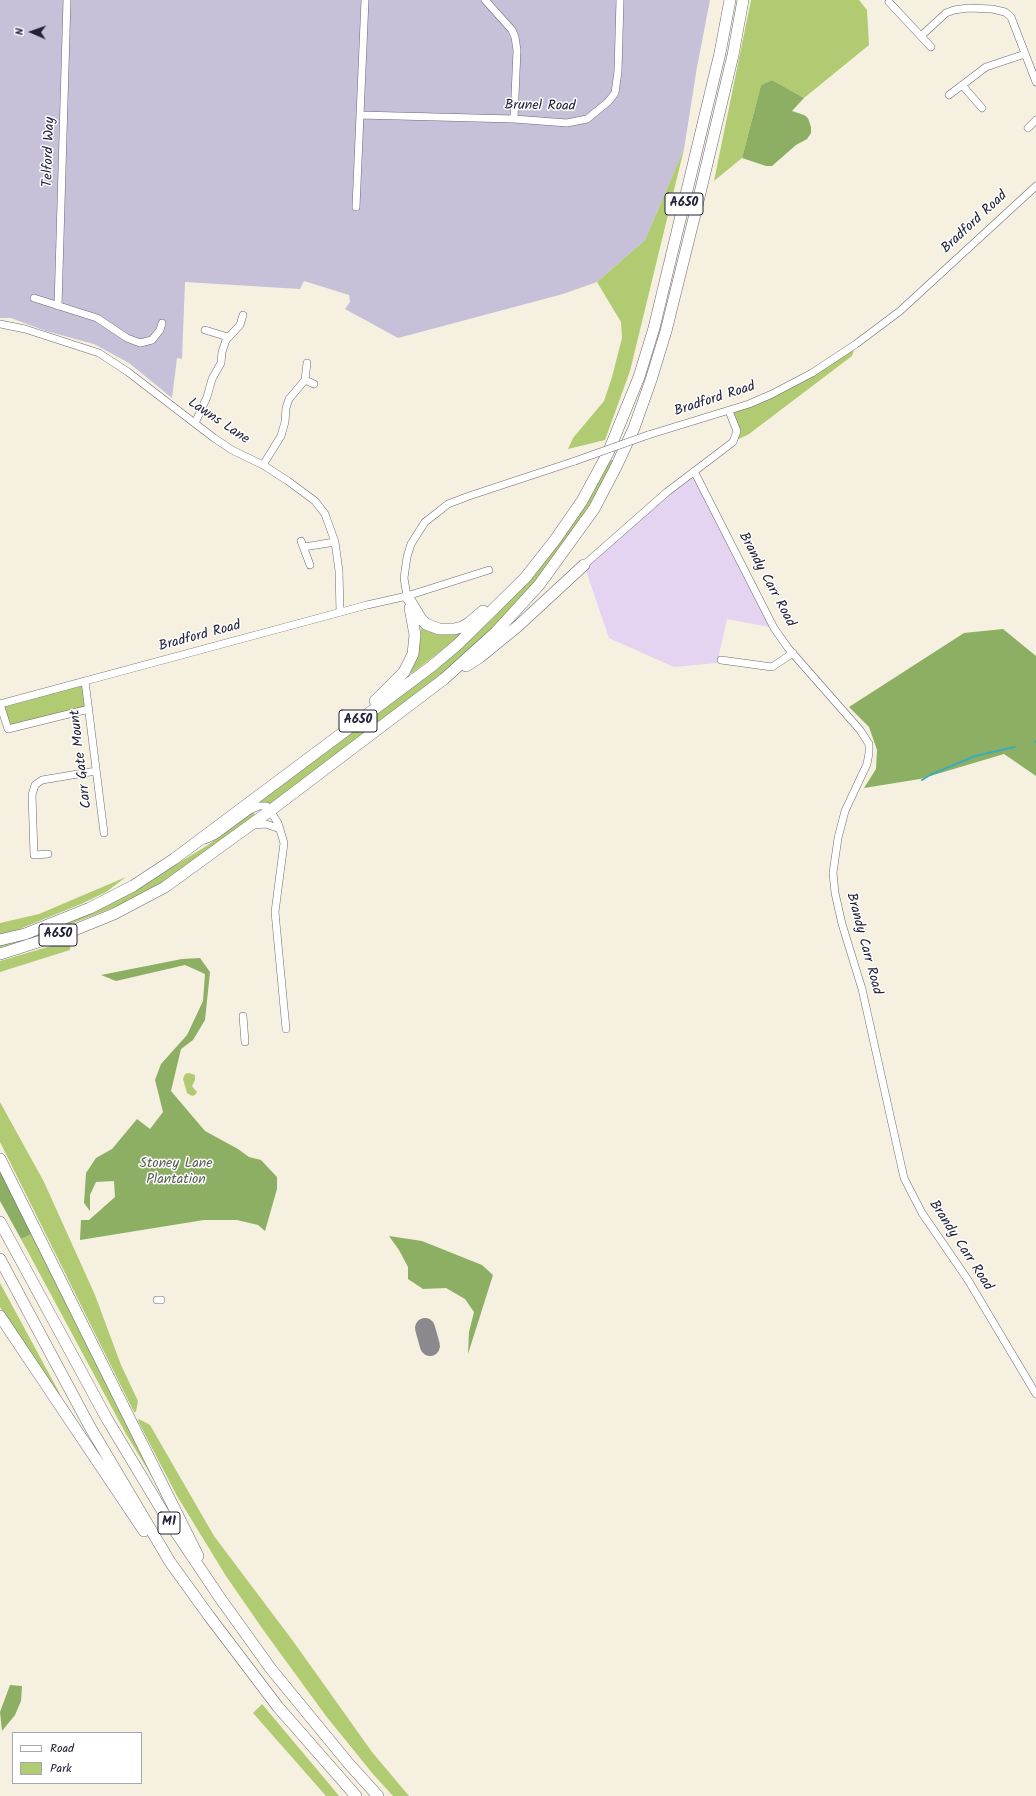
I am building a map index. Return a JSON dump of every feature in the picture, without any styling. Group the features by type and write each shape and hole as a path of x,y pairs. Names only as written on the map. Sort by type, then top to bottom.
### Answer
{"highway":[{"name":"A650","path":"0,940 25,934 90,908 133,886 197,843 432,666 485,619 525,578 555,540 582,501 608,453 629,406 654,328 720,53 730,0"},
{"name":"A650","path":"0,954 72,931 140,902 165,887 250,826 444,680 496,632 544,579 594,509 634,428 651,380 666,331 734,55 743,0"},
{"path":"407,596 421,619 432,627 439,629 454,629 469,623 505,590 582,501"},
{"path":"444,680 480,657 518,626 584,565"},
{"path":"359,720 379,697 394,684 409,663 413,654 415,635 407,596"},
{"path":"0,1159 220,1598"},
{"name":"M1","path":"0,1222 111,1425 168,1522 271,1669 349,1764 378,1796"},
{"name":"M1","path":"0,1259 90,1427 170,1562 278,1707 356,1796"},
{"path":"0,1316 142,1528 170,1562"}],"street":[{"name":"Telford Way","path":"58,306 67,0"},
{"path":"356,207 365,0"},
{"path":"485,0 512,30 514,37 517,50 514,119"},
{"name":"Brunel Road","path":"360,114 575,122 587,119 608,102 615,92 620,0"},
{"path":"890,2 931,47"},
{"path":"921,36 946,13 954,10 968,8 992,9 1005,12 1011,17 1036,82"},
{"path":"949,95 986,67 1025,54"},
{"path":"962,85 982,108"},
{"path":"1028,128 1036,120"},
{"name":"Bradford Road","path":"407,596 404,578 407,557 411,544 425,522 448,504 648,436 729,411 772,394 812,374 856,344 900,311 1036,186"},
{"path":"34,298 97,318 127,338 140,343 152,340 160,330 162,323"},
{"path":"195,423 207,397 212,379 221,363 224,346 228,337 240,325 243,315"},
{"name":"Lawns Lane","path":"0,324 25,329 99,353 128,372 232,450 263,465 288,481 314,501 325,514 335,542 339,571 340,612"},
{"path":"205,330 228,337"},
{"path":"263,465 284,430 289,399 306,380 307,363"},
{"path":"306,380 314,384"},
{"path":"584,565 624,529 694,471 733,442 736,436 736,426 729,411"},
{"name":"Brandy Carr Road","path":"694,471 774,628 792,653 860,730 869,744 867,764 845,811 838,838 834,880 842,924 862,989 904,1178 922,1213 968,1280 1036,1394"},
{"path":"310,565 303,544 335,542"},
{"name":"Bradford Road","path":"0,704 340,612 407,596 490,570"},
{"path":"720,660 772,667 792,653"},
{"name":"Carr Gate Mount","path":"85,681 104,833"},
{"path":"0,704 8,729 89,709"},
{"path":"48,854 34,855 32,795 35,786 42,780 96,771"},
{"path":"197,843 216,835 250,810 259,806 267,806 280,829 284,843 276,892 275,912 286,1029"},
{"path":"250,826 266,824 280,829"},
{"path":"243,1016 245,1042"}],"shaded area":[{"path":"0,0 710,0 697,67 684,149 645,240 597,282 563,294 398,338 345,309 350,302 349,295 304,281 300,289 185,282 182,359 177,358 172,398 129,363 94,344 46,331 11,318 0,318"},
{"path":"694,471 774,628 727,619 717,663 674,667 609,638 584,565"}],"green space":[{"path":"751,0 859,0 867,10 869,45 804,98 772,80 761,85 742,158 714,181"},
{"path":"772,80 804,98 792,111 808,118 811,133 807,139 796,145 772,166 766,166 742,158 761,85"},
{"path":"684,149 630,371 605,440 568,449 573,438 604,401 622,338 621,322 597,282 645,240"},
{"path":"856,344 852,356 749,434 733,442 736,436 729,411 772,394"},
{"path":"610,460 615,460 593,500 571,534 527,592 482,639 422,690 270,804 259,802 462,647 492,619 518,592 595,487"},
{"path":"421,626 460,633 460,636 411,674 410,671 420,639"},
{"path":"1003,629 1036,656 1036,776 1004,754 920,779 864,788 876,769 877,750 869,727 849,707 964,633"},
{"path":"85,681 89,709 8,729 0,704"},
{"path":"253,811 255,816 164,883 120,905 58,929 0,948 0,944 24,939 73,921 139,887 208,845"},
{"path":"126,877 106,892 81,904 22,928 21,930 0,935 0,923 39,914"},
{"path":"71,940 70,950 0,972 0,961"},
{"name":"Stoney Lane Plantation","path":"200,958 210,972 205,1020 193,1040 181,1049 171,1091 205,1131 238,1149 249,1157 261,1160 277,1177 277,1189 265,1231 258,1225 237,1220 204,1220 80,1240 81,1220 89,1220 115,1197 114,1181 96,1182 90,1195 90,1211 84,1203 86,1173 96,1158 112,1149 137,1119 150,1129 163,1112 155,1080 161,1064 187,1035 203,1001 205,974 185,965 116,981 101,975 182,959"},
{"path":"189,1073 195,1075 195,1080 192,1086 197,1092 192,1096 187,1093 183,1079 185,1074"},
{"path":"0,1102 44,1182 95,1295 121,1365 138,1401 136,1412 134,1412 0,1142"},
{"path":"0,1171 32,1234 21,1239 0,1201"},
{"path":"32,1234 152,1474 151,1475 126,1434 21,1239"},
{"path":"389,1236 422,1241 482,1265 493,1275 468,1354 469,1332 474,1312 465,1299 446,1288 423,1289 408,1279 408,1267 399,1250"},
{"path":"0,1283 60,1394 58,1395 0,1307"},
{"path":"139,1419 150,1425 214,1536 293,1641 372,1752 409,1796 393,1796 373,1774 326,1716 264,1631 226,1576 177,1496 138,1421"},
{"path":"10,1685 22,1686 21,1701 15,1715 2,1731 0,1712"},
{"path":"262,1704 339,1796 326,1796 253,1713"}],"waterway":[{"path":"922,780 930,775 975,756 1015,747"}],"taxiway":[{"path":"425,1328 430,1346"}]}
